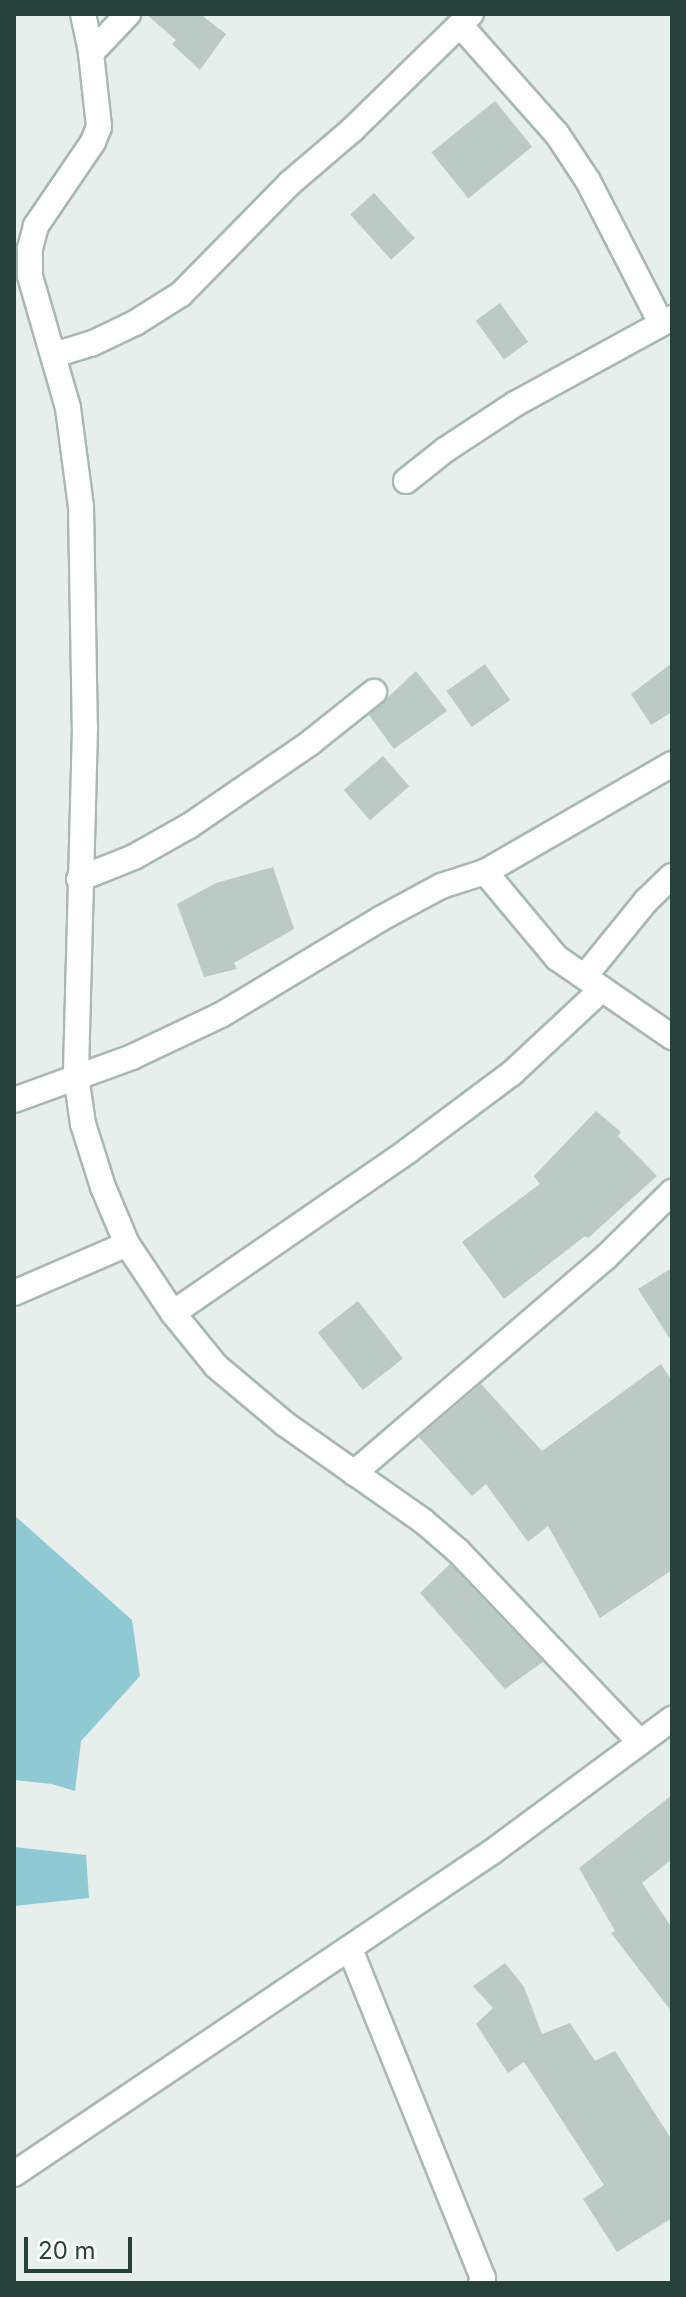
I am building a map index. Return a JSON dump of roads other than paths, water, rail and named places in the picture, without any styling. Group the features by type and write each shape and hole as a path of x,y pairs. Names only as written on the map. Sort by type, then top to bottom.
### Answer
{"street":[{"path":"83,14 91,53 99,127 93,142 25,230 30,249 30,276 68,408 81,507 85,728 76,1075 83,1124 127,1244 173,1313 216,1366 249,1395 423,1521 458,1551 640,1742"},
{"path":"91,53 128,14"},
{"path":"54,355 91,344 135,323 181,294 290,183 466,20 557,134 588,181 666,320 515,404 445,450 406,481"},
{"path":"79,879 134,857 189,826 310,743 374,692"},
{"path":"14,1100 132,1057 221,1015 441,886 485,872 672,764"},
{"path":"485,872 557,958 672,1037"},
{"path":"173,1313 398,1158 489,1090 594,982 646,901 672,876"},
{"path":"354,1473 606,1257 672,1192"},
{"path":"14,1293 127,1244"},
{"path":"14,2174 492,1852 672,1719"},
{"path":"350,1949 483,2278 481,2283"}],"water":[{"path":"14,1515 132,1620 140,1676 81,1741 75,1791 52,1784 14,1780"},
{"path":"14,1847 86,1855 89,1898 14,1906"}]}
